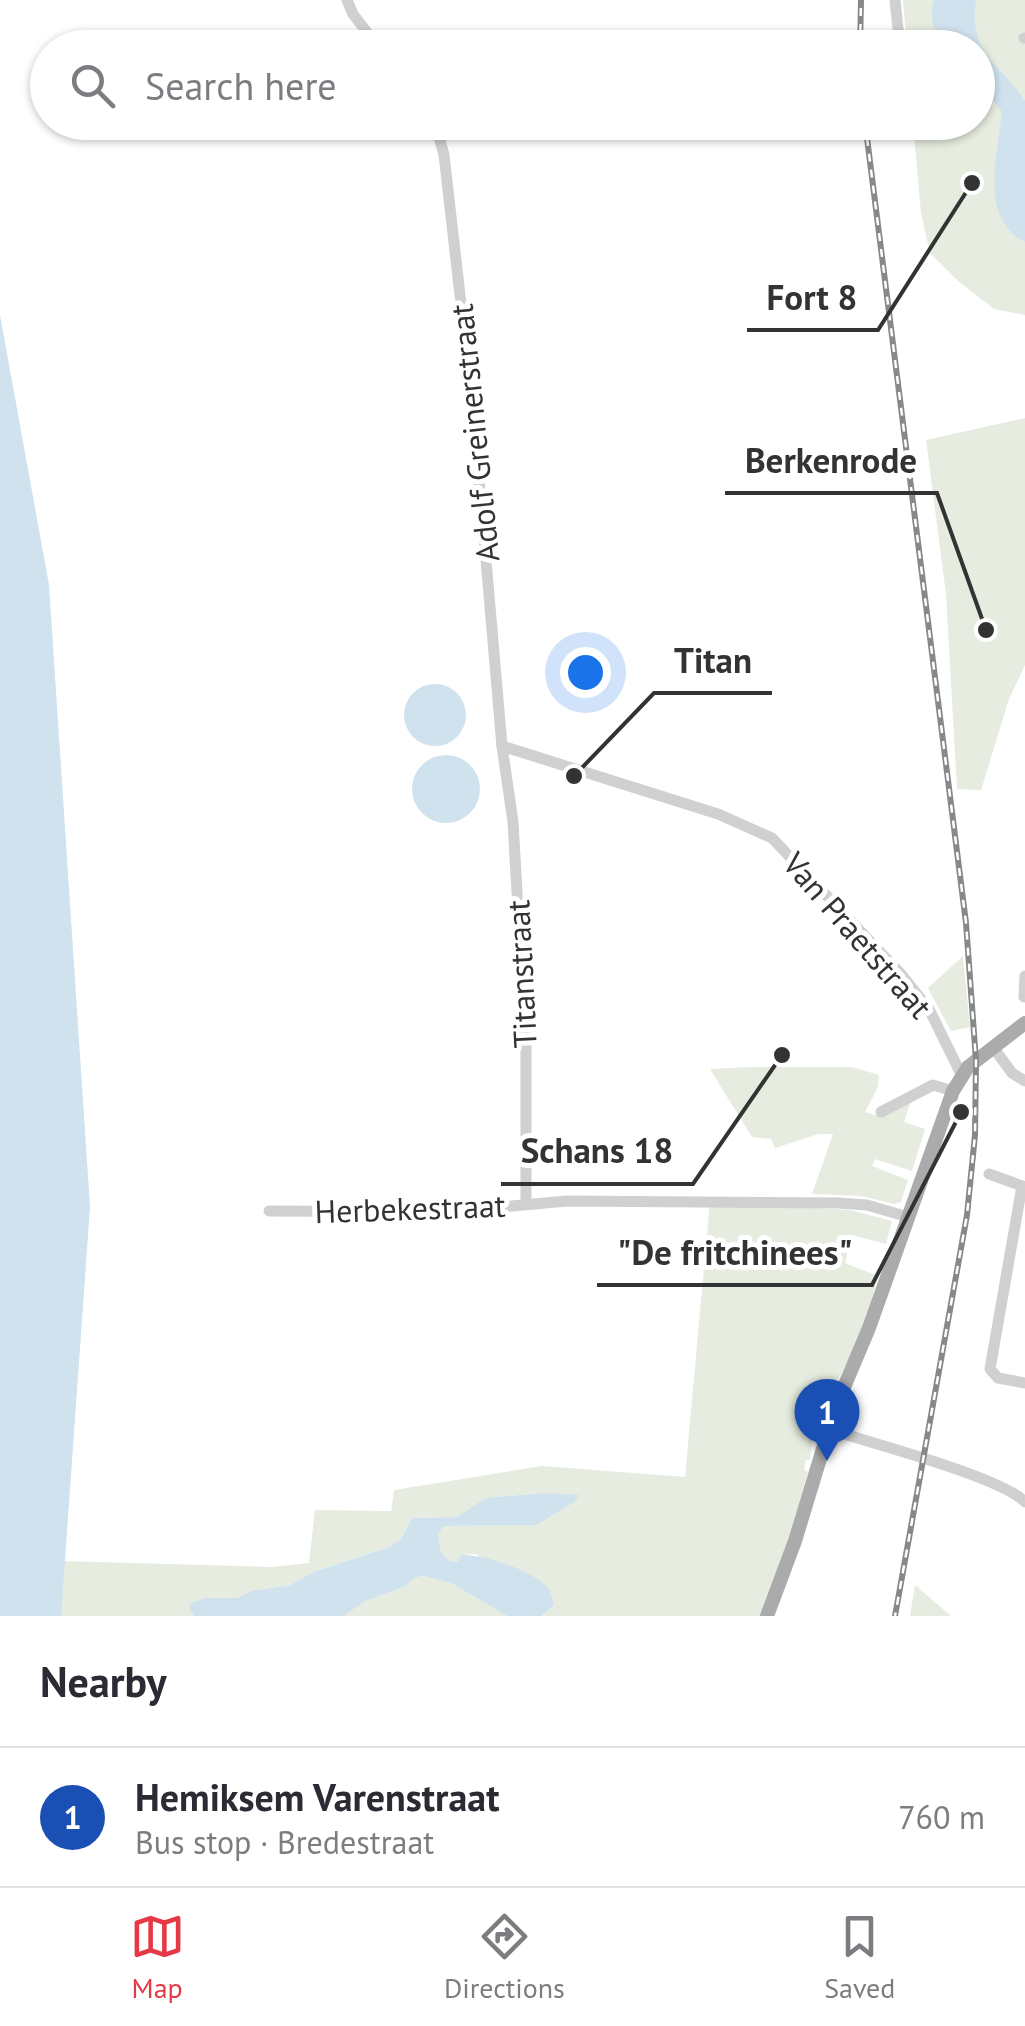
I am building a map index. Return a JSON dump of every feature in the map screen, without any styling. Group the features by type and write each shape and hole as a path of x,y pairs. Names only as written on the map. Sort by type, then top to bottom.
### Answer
{"main road":[{"path":"767,1616 953,1091 961,1074 1025,1024"},
{"path":"795,1541 836,1406 869,1328"}],"street":[{"path":"347,0 365,30"},
{"path":"895,0 898,30"},
{"name":"Adolf Greinerstraat","path":"440,140 474,409 502,746"},
{"name":"Van Praetstraat","path":"502,746 718,814 772,838 929,1009 961,1074"},
{"name":"Titanstraat","path":"502,746 514,822 521,947 526,1048 526,1204"},
{"path":"1024,997 1025,976"},
{"path":"993,1048 1012,1073 1025,1081"},
{"path":"880,1112 937,1084 953,1091"},
{"path":"989,1174 1024,1187 990,1370 998,1378 1025,1384"},
{"name":"Herbekestraat","path":"269,1211 446,1212 567,1202 854,1203 908,1217"},
{"path":"834,1432 1022,1493"}],"shaded area":[{"path":"903,0 1025,0 1025,315 994,309 958,281 930,253 921,213 915,140 995,140 995,30 906,30"},
{"path":"1025,418 1025,665 1009,699 981,790 957,789 946,594 926,440"},
{"path":"963,956 970,1027 951,1031 928,988"},
{"path":"851,1067 879,1075 878,1087 865,1112 878,1116 911,1101 904,1122 925,1129 912,1171 875,1159 872,1166 908,1180 901,1202 812,1194 833,1134 818,1134 775,1148 771,1139 752,1137 710,1069"},
{"path":"710,1202 850,1210 892,1221 886,1244 852,1235 845,1263 878,1276 863,1329 816,1428 788,1543 760,1616 542,1616 545,1614 476,1554 461,1555 457,1562 449,1561 441,1551 438,1534 444,1526 535,1525 578,1496 542,1493 487,1498 458,1517 412,1518 401,1539 389,1547 313,1572 290,1585 251,1591 237,1598 205,1598 192,1603 189,1609 194,1616 56,1616 60,1561 272,1567 309,1563 315,1510 391,1511 394,1490 542,1466 685,1477"},
{"path":"423,1576 451,1583 507,1616 344,1616 365,1601"},
{"path":"915,1585 951,1616 910,1616"}],"water":[{"path":"934,0 976,0 977,30 936,30"},
{"path":"995,64 1025,101 1025,242 1010,231 996,201 995,165 1002,112 995,103"},
{"path":"0,315 49,585 90,1207 61,1616 0,1616"},
{"path":"435,684 457,693 466,715 457,737 435,746 413,737 404,715 413,693"},
{"path":"446,755 470,765 480,789 470,813 446,823 422,813 412,789 422,765"},
{"path":"542,1493 579,1495 536,1525 444,1526 438,1534 441,1551 449,1561 457,1562 461,1555 482,1557 520,1569 541,1581 554,1604 542,1616 507,1616 451,1583 423,1576 365,1601 344,1616 194,1616 189,1609 191,1603 205,1598 237,1598 251,1591 290,1585 313,1572 389,1547 401,1539 412,1518 457,1517 486,1498"}],"railway":[{"path":"860,30 861,0"},
{"path":"867,140 966,923 976,1061 975,1135 967,1215 895,1616"}],"place":[{"name":"Fort 8","path":"972,183"},
{"name":"Berkenrode","path":"986,630"},
{"name":"Titan","path":"574,776"},
{"name":"Schans 18","path":"782,1055"},
{"name":"\"De fritchinees\"","path":"961,1112"},
{"name":"Hemiksem Varenstraat","path":"827,1461"}]}
